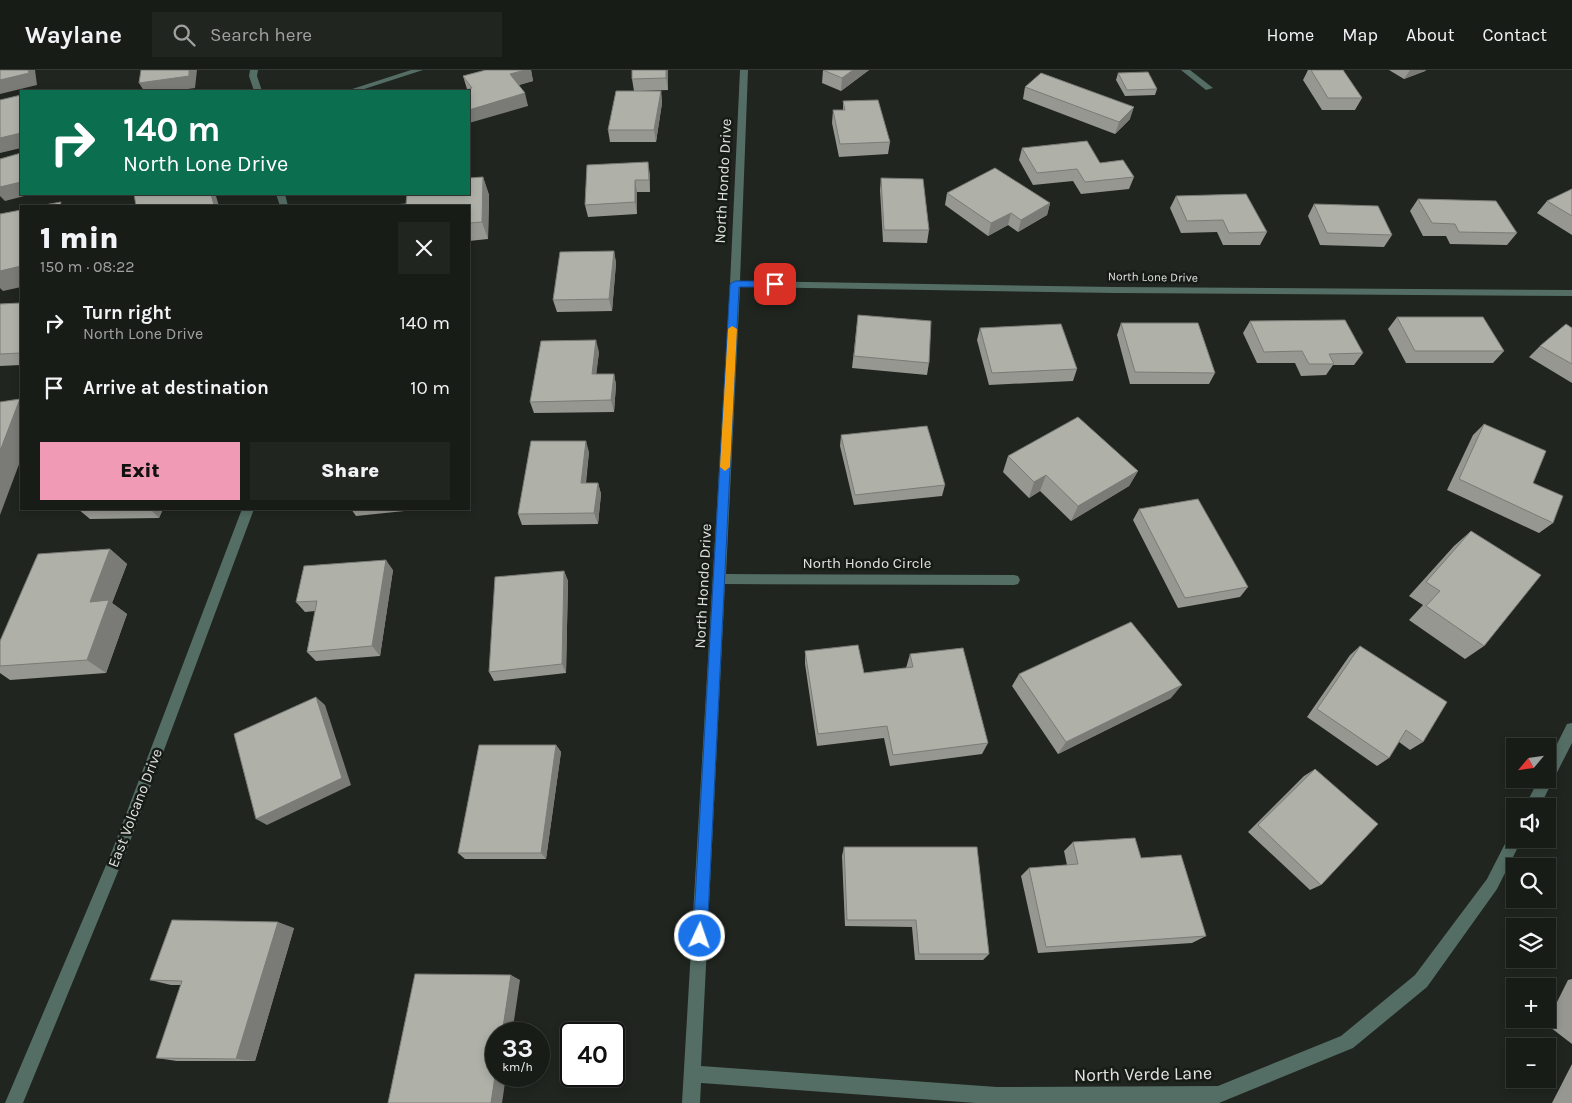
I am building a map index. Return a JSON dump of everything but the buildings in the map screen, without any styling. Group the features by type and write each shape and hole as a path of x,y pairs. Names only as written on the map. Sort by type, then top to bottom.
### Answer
{"street":[{"path":"254,70 253,76 258,90"},
{"path":"353,90 419,70"},
{"name":"North Hondo Drive","path":"691,1103 720,579 744,70"},
{"path":"1185,70 1210,88"},
{"name":"North Lone Drive","path":"735,284 1572,293"},
{"name":"East Volcano Drive","path":"14,1103 119,852 248,510"},
{"name":"North Hondo Circle","path":"720,579 1014,580"},
{"path":"1556,760 1572,729"},
{"name":"North Verde Lane","path":"693,1074 996,1096 1218,1095 1347,1042 1421,981 1492,884 1510,848"}],"slow traffic":[{"path":"725,467 732,329"}],"route":[{"path":"700,936 735,284 775,284"}]}
